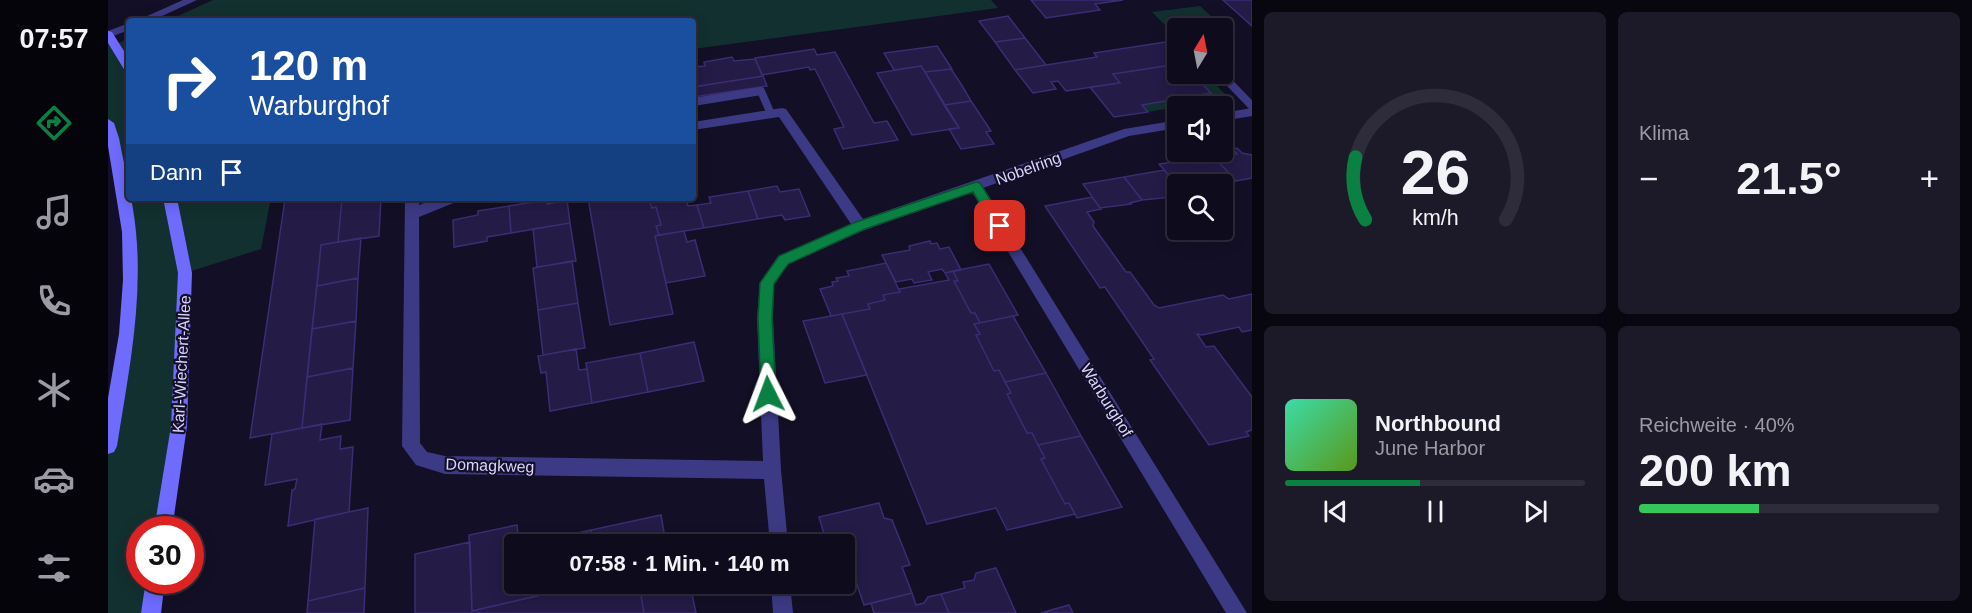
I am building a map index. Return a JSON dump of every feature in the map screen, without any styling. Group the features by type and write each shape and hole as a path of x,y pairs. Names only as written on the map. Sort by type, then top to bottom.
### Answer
{"main road":[{"path":"108,34 126,63"},
{"path":"108,123 113,138 129,232 127,334 108,446"},
{"name":"Karl-Wiechert-Allee","path":"165,516 179,426 185,273 171,201"},
{"path":"151,613 154,594"}],"street":[{"path":"148,18 192,0"},
{"path":"108,34 126,27"},
{"path":"696,126 782,112 861,226"},
{"path":"1233,115 1252,112"},
{"name":"Nobelring","path":"778,534 772,470 765,318 767,283 783,260 861,226 1128,132 1167,126"},
{"name":"Warburghof","path":"976,187 1237,613"},
{"name":"Domagkweg","path":"436,201 412,206 411,446 422,459 445,465 772,470"},
{"path":"782,594 783,613"}],"lane":[{"path":"1231,84 1252,106"},
{"path":"696,102 762,91 771,114"}],"green space":[{"path":"213,0 991,0 998,8 696,49 696,18 174,18"},
{"path":"1200,6 1212,17 1167,18 1167,24 1164,24 1152,12"},
{"path":"108,34 116,44 126,39 126,201 270,201 261,249 185,273 164,516 126,516 126,594 154,594 151,613 108,613 108,446 130,280 108,123"},
{"path":"1215,84 1227,96 1193,96 1210,93 1203,85"},
{"path":"1167,101 1167,109 1148,112 1142,105"}],"building":[{"path":"1031,0 1123,0 1095,4 1100,10 1046,18"},
{"path":"1223,0 1252,0 1252,26"},
{"path":"1008,16 1025,38 995,42 979,21"},
{"path":"1025,38 1046,65 1015,70 995,42"},
{"path":"1167,42 1167,66 1113,74 1120,83 1066,91 1058,81 1051,82 1056,89 1033,93 1015,70 1097,57 1094,53"},
{"path":"937,46 952,69 925,72 921,66 894,70 884,53"},
{"path":"814,49 817,55 835,52 874,123 887,121 898,140 843,149 834,129 844,127 815,69 810,70 809,67 762,75 755,58"},
{"path":"732,57 734,61 755,59 763,76 696,87 696,67 705,66 704,62"},
{"path":"921,66 959,128 912,135 877,73"},
{"path":"1167,66 1167,84 1202,84 1211,93 1194,96 1167,96 1167,101 1142,105 1148,112 1114,117 1090,87 1120,83 1113,74"},
{"path":"951,69 971,101 944,105 925,72"},
{"path":"763,76 767,86 696,97 696,87"},
{"path":"971,101 991,131 986,132 994,144 961,149 949,129 959,128 944,105"},
{"path":"1237,148 1242,153 1252,155 1252,178 1236,181 1233,174 1230,174 1219,162 1233,162 1233,155 1237,154 1233,149"},
{"path":"1219,162 1230,174 1168,174 1159,164"},
{"path":"1164,170 1168,174 1167,198 1142,200 1124,177"},
{"path":"1124,177 1142,200 1131,204 1100,208 1083,184"},
{"path":"777,186 780,192 799,189 810,216 785,220 782,215 758,219 748,191"},
{"path":"748,191 758,219 704,228 697,205 711,203 709,197"},
{"path":"1092,197 1101,209 1087,212 1094,222 1093,226 1126,272 1130,272 1154,305 1159,308 1223,295 1229,299 1252,294 1252,330 1242,332 1239,327 1202,335 1197,334 1206,347 1214,346 1252,397 1252,430 1246,432 1249,436 1209,445 1150,360 1154,359 1105,287 1100,288 1045,206"},
{"path":"285,201 342,201 338,242 321,245 302,428 250,438"},
{"path":"342,201 381,201 379,236 338,242"},
{"path":"540,201 546,201 547,204 567,201 570,223 511,233 509,206"},
{"path":"589,201 649,201 652,208 656,207 661,225 656,226 659,235 655,236 673,314 610,325"},
{"path":"649,201 687,201 688,206 697,205 704,228 659,235 656,226 661,225 656,207 652,208"},
{"path":"509,206 511,233 487,237 487,241 454,247 453,220 478,215 478,211"},
{"path":"570,223 576,261 537,267 533,229"},
{"path":"684,231 687,242 695,240 705,276 666,283 655,236"},
{"path":"361,238 358,278 317,286 321,245"},
{"path":"930,241 931,244 937,243 940,249 949,247 961,270 945,273 942,269 928,272 932,280 914,283 912,279 896,282 882,255 910,250 909,246"},
{"path":"572,261 578,303 538,310 533,268"},
{"path":"886,263 900,292 883,295 885,300 868,304 870,309 831,316 820,289 833,286 832,282 838,281 836,278 849,276 847,271"},
{"path":"989,264 1018,315 980,323 975,313 971,313 954,281 958,281 953,271"},
{"path":"953,271 958,281 954,281 971,313 975,313 980,323 974,324 980,334 976,335 994,371 999,370 1011,393 1007,394 1027,433 1032,433 1045,458 1041,459 1065,504 1069,503 1075,514 1007,530 996,508 927,524 842,314 870,309 868,304 885,300 883,295 900,292 899,289 949,280 945,273"},
{"path":"358,278 356,321 312,329 317,286"},
{"path":"578,303 585,348 543,355 538,310"},
{"path":"842,314 867,375 825,383 803,321"},
{"path":"1013,316 1046,373 1005,382 999,370 994,371 976,335 980,334 974,324"},
{"path":"356,321 353,368 307,377 312,329"},
{"path":"694,342 704,381 648,392 640,353"},
{"path":"576,349 579,370 587,369 592,403 550,411 546,372 541,373 538,356"},
{"path":"640,353 648,392 592,403 586,363"},
{"path":"353,368 350,420 302,428 307,377"},
{"path":"1046,373 1081,436 1038,445 1032,433 1027,433 1007,394 1011,393 1005,382"},
{"path":"322,424 320,440 341,436 340,449 353,447 349,512 288,526 292,490 295,489 297,479 265,485 272,434"},
{"path":"1081,436 1122,507 1077,518 1069,503 1065,504 1041,459 1045,458 1038,445"},
{"path":"879,503 884,518 892,520 910,565 902,567 912,593 864,605 855,579 855,534 824,534 819,517"},
{"path":"368,508 365,588 308,601 315,519"},
{"path":"661,515 664,534 592,534 591,530"},
{"path":"517,525 518,534 504,534 504,594 536,594 536,596 472,611 469,535"},
{"path":"591,530 592,534 574,534"},
{"path":"470,542 472,611 546,594 641,594 644,613 415,613 415,554"},
{"path":"996,568 1016,613 949,613 941,594 965,588 963,582 974,580 976,573"},
{"path":"365,588 364,613 307,613 308,601"},
{"path":"912,593 916,605 924,603 928,597 941,594 949,613 874,613 871,603"},
{"path":"641,594 692,594 696,613 644,613"},
{"path":"1069,605 1073,613 1041,613"}],"route":[{"path":"768,394 765,318 767,283 783,260 861,226 976,187 1000,226"}]}
